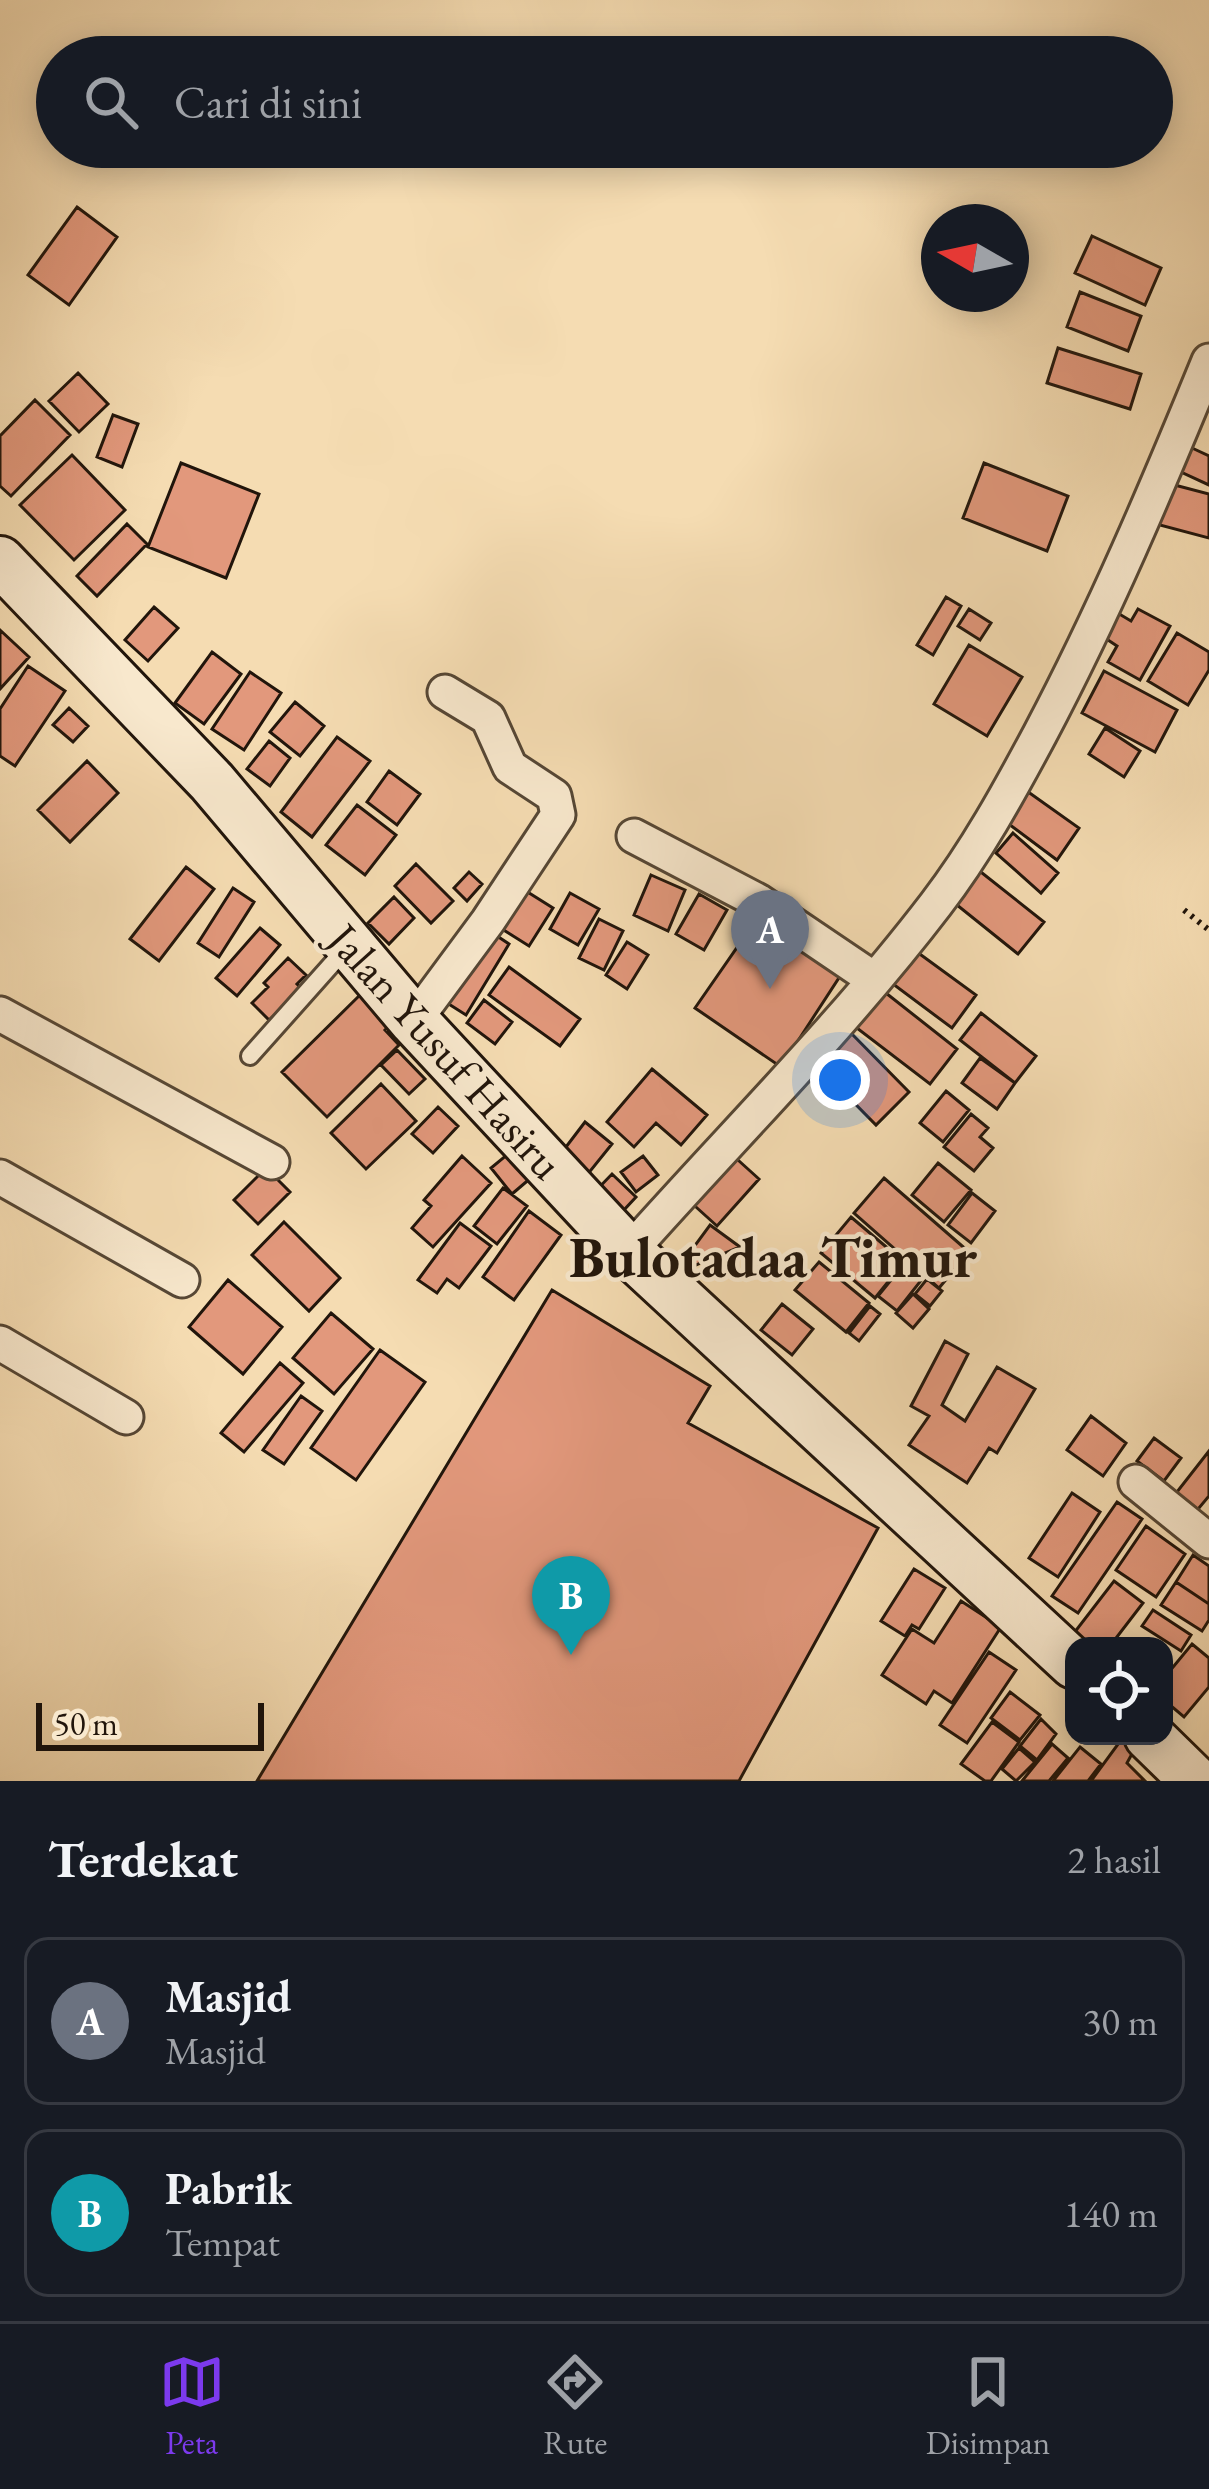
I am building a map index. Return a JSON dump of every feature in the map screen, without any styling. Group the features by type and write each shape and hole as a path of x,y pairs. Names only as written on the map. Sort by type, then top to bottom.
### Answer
{"main road":[{"name":"Jalan Yusuf Hasiru","path":"0,561 212,782 414,1021 628,1252 1065,1656"},
{"path":"1158,1745 1195,1780"}],"street":[{"path":"628,1252 788,1080 937,903 1018,775 1070,678 1133,544 1209,361"},
{"path":"414,1021 497,908 558,814 554,796 510,767 488,718 445,692"},
{"path":"634,836 758,901 872,978"},
{"path":"0,1014 272,1162"},
{"path":"0,1178 182,1280"},
{"path":"0,1343 126,1417"},
{"path":"1136,1482 1209,1541"},
{"path":"1195,1780 1209,1760"}],"lane":[{"path":"250,1056 349,945"}],"path":[{"path":"1184,910 1209,930"}],"building":[{"path":"77,207 117,237 69,305 28,275"},
{"path":"1092,236 1161,268 1145,305 1075,273"},
{"path":"1080,292 1141,316 1128,351 1067,327"},
{"path":"1058,348 1141,374 1130,409 1047,383"},
{"path":"78,373 108,404 79,432 49,401"},
{"path":"35,400 70,435 11,496 0,486 0,436"},
{"path":"113,415 138,424 122,467 97,457"},
{"path":"1192,448 1209,456 1209,485 1181,472"},
{"path":"72,455 125,510 74,560 20,505"},
{"path":"181,463 259,494 226,578 148,547"},
{"path":"984,463 1068,496 1047,551 963,518"},
{"path":"1167,483 1209,494 1209,538 1156,524"},
{"path":"127,524 147,544 97,596 77,576"},
{"path":"946,597 961,606 933,655 917,645"},
{"path":"154,607 178,628 148,661 125,640"},
{"path":"969,609 991,623 980,640 958,626"},
{"path":"1138,609 1170,626 1140,680 1108,662 1117,646 1102,636 1116,612 1131,621"},
{"path":"0,630 29,657 0,689"},
{"path":"1177,633 1209,652 1209,670 1188,705 1148,681"},
{"path":"969,645 1022,677 987,736 934,704"},
{"path":"212,652 241,674 204,724 175,703"},
{"path":"28,666 65,691 15,766 0,756 0,709"},
{"path":"1104,671 1177,710 1155,752 1082,713"},
{"path":"250,672 281,693 244,750 212,729"},
{"path":"295,702 324,726 300,756 270,732"},
{"path":"69,708 88,726 73,742 53,725"},
{"path":"1105,728 1140,751 1124,777 1089,754"},
{"path":"337,737 370,761 312,837 281,812"},
{"path":"269,741 290,758 270,786 247,769"},
{"path":"87,761 118,793 70,842 38,810"},
{"path":"389,771 420,794 397,825 367,802"},
{"path":"1024,789 1079,828 1057,860 1002,819"},
{"path":"357,805 396,835 365,875 326,845"},
{"path":"1013,833 1058,873 1041,893 996,853"},
{"path":"416,864 453,901 431,923 395,886"},
{"path":"972,865 1044,922 1018,954 947,897"},
{"path":"186,867 214,889 159,961 130,939"},
{"path":"469,872 482,884 467,901 454,888"},
{"path":"651,875 685,890 668,931 634,915"},
{"path":"518,886 553,908 529,946 494,924"},
{"path":"233,888 254,902 219,957 198,943"},
{"path":"570,893 599,909 578,945 550,929"},
{"path":"699,894 727,910 704,950 676,934"},
{"path":"394,897 414,918 389,944 368,923"},
{"path":"763,910 844,970 781,1067 695,1008"},
{"path":"599,919 623,931 604,970 579,958"},
{"path":"260,928 280,945 237,996 216,978"},
{"path":"488,930 509,944 466,1015 444,1001"},
{"path":"627,942 648,955 627,989 606,975"},
{"path":"917,952 976,995 952,1028 893,984"},
{"path":"288,958 306,975 297,984 303,990 269,1020 252,1003"},
{"path":"509,967 580,1019 560,1046 489,995"},
{"path":"877,986 957,1049 930,1084 849,1022"},
{"path":"365,990 395,1020 385,1030 399,1045 327,1117 282,1072"},
{"path":"484,1000 512,1022 495,1044 467,1023"},
{"path":"981,1013 1036,1056 1015,1083 960,1040"},
{"path":"847,1029 909,1092 876,1125 814,1062"},
{"path":"397,1050 425,1079 409,1094 381,1065"},
{"path":"980,1058 1015,1083 997,1109 962,1083"},
{"path":"652,1069 707,1115 681,1145 656,1123 634,1147 607,1122"},
{"path":"381,1084 416,1121 366,1169 331,1133"},
{"path":"946,1091 969,1110 943,1142 920,1123"},
{"path":"438,1107 458,1126 433,1153 412,1134"},
{"path":"971,1114 988,1128 980,1137 993,1148 974,1171 944,1147"},
{"path":"585,1122 612,1144 579,1185 553,1164"},
{"path":"519,1145 539,1171 512,1194 491,1168"},
{"path":"728,1151 759,1179 717,1226 686,1198"},
{"path":"462,1156 491,1183 433,1247 412,1228 431,1206 424,1200"},
{"path":"643,1156 658,1175 636,1192 621,1172"},
{"path":"938,1163 971,1190 944,1222 912,1195"},
{"path":"266,1168 290,1192 258,1224 234,1200"},
{"path":"612,1174 636,1197 609,1226 585,1202"},
{"path":"884,1178 969,1252 939,1288 854,1213"},
{"path":"503,1188 527,1206 497,1244 474,1226"},
{"path":"972,1193 995,1211 971,1243 948,1225"},
{"path":"529,1211 561,1235 514,1300 483,1277"},
{"path":"851,1217 904,1262 875,1298 821,1253"},
{"path":"284,1222 340,1278 309,1311 252,1255"},
{"path":"460,1223 491,1246 459,1288 447,1279 437,1293 418,1280"},
{"path":"710,1225 740,1247 674,1274"},
{"path":"819,1262 869,1303 846,1332 795,1290"},
{"path":"905,1263 923,1278 897,1311 878,1296"},
{"path":"927,1279 942,1291 930,1306 915,1294"},
{"path":"228,1280 282,1327 243,1374 189,1327"},
{"path":"552,1290 710,1386 688,1423 878,1528 739,1781 257,1781"},
{"path":"913,1294 929,1309 913,1328 896,1313"},
{"path":"782,1304 813,1329 792,1355 761,1330"},
{"path":"870,1306 880,1314 859,1341 849,1333"},
{"path":"331,1313 373,1349 334,1394 293,1358"},
{"path":"945,1341 968,1354 942,1405 965,1421 997,1367 1035,1389 997,1453 989,1448 967,1483 909,1445 929,1416 911,1406"},
{"path":"380,1350 425,1382 356,1480 311,1448"},
{"path":"280,1363 303,1383 244,1452 221,1433"},
{"path":"301,1396 322,1411 284,1464 263,1450"},
{"path":"1091,1416 1126,1443 1103,1476 1067,1450"},
{"path":"1154,1438 1181,1458 1164,1481 1137,1461"},
{"path":"1209,1451 1209,1496 1194,1514 1173,1497"},
{"path":"1072,1493 1100,1512 1058,1577 1029,1558"},
{"path":"1117,1502 1142,1519 1078,1613 1052,1596"},
{"path":"1146,1526 1185,1554 1156,1597 1116,1570"},
{"path":"1193,1555 1209,1566 1209,1604 1176,1582"},
{"path":"914,1569 945,1588 919,1629 912,1625 905,1636 881,1621"},
{"path":"1114,1581 1143,1603 1117,1637 1074,1633"},
{"path":"1176,1582 1209,1604 1209,1620 1202,1631 1161,1605"},
{"path":"961,1601 1001,1627 952,1703 934,1691 926,1704 882,1675 912,1629 934,1643"},
{"path":"1153,1610 1191,1635 1181,1651 1173,1646 1173,1637 1159,1637 1142,1626"},
{"path":"1192,1644 1209,1658 1209,1687 1184,1717 1173,1708 1173,1667"},
{"path":"989,1652 1016,1670 967,1743 940,1725"},
{"path":"1010,1692 1040,1715 1020,1740 991,1718"},
{"path":"1041,1719 1056,1734 1037,1760 1020,1746"},
{"path":"992,1722 1019,1742 991,1781 985,1781 961,1764"},
{"path":"1052,1744 1068,1758 1049,1781 1022,1781"},
{"path":"1117,1745 1126,1745 1133,1752 1127,1763 1145,1781 1091,1781"},
{"path":"1080,1747 1101,1764 1088,1781 1053,1781"},
{"path":"1019,1748 1035,1762 1016,1781 1002,1769"}],"place":[{"name":"Masjid","path":"770,989"},
{"name":"Pabrik","path":"571,1655"}],"district":[{"name":"Bulotadaa Timur","path":"773,1257"}]}
